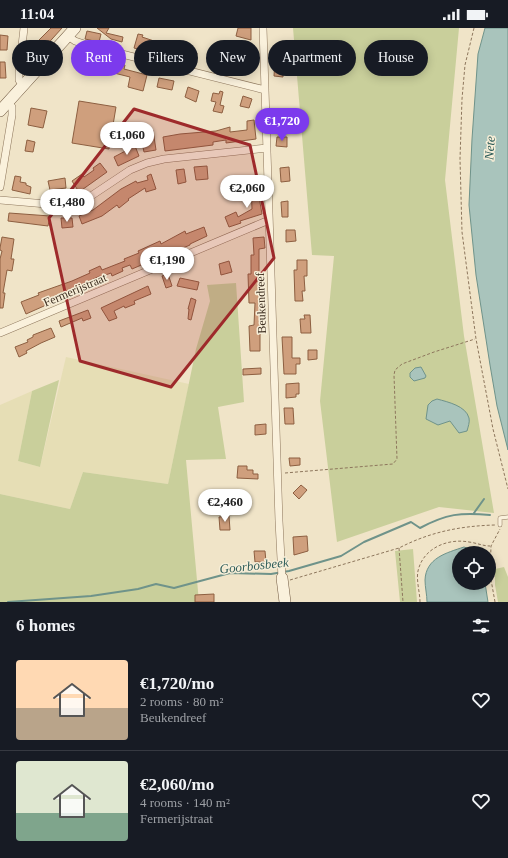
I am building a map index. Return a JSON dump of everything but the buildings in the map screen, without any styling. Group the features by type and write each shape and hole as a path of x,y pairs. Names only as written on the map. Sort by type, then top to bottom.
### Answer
{"street":[{"path":"23,86 19,80 19,72 24,28"},
{"name":"Beukendreef","path":"263,28 277,473 282,576"},
{"path":"0,111 72,32 75,41 90,46 265,90"},
{"path":"0,187 12,115 12,107 8,102"},
{"path":"0,200 58,205 72,204 88,198 130,170 147,163 164,159 267,148"},
{"name":"Fermerijstraat","path":"0,334 269,220"},
{"path":"282,576 285,602"}],"lane":[{"path":"500,525 500,518 508,517"}],"path":[{"path":"474,28 465,64 462,98 460,191 462,232 476,339 492,429 508,488"},
{"path":"277,473 393,464 397,459 395,370 402,364 476,339"},
{"path":"282,576 399,548 414,540 440,532 469,526 500,525 500,531 491,546"},
{"path":"420,602 418,572 422,560 431,550 442,544 458,541 470,542 485,546"},
{"path":"399,548 403,602"},
{"path":"493,590 495,602"}],"highlighted area":[{"path":"134,109 250,145 274,258 171,387 80,361 49,218"}],"shaded area":[{"path":"66,357 189,384 168,484 83,472 70,509 0,494 0,405 32,391 18,461 40,467"}],"green space":[{"path":"293,28 459,28 445,180 464,336 494,513 439,507 337,542 320,401 334,256 312,255 297,76 356,76 356,40 294,40"},
{"path":"236,283 244,402 218,407 226,459 186,460 199,602 0,602 0,494 70,509 83,472 168,484 196,349 210,301 207,285"},
{"path":"59,380 40,467 18,461 32,391"},
{"path":"413,549 417,602 400,602 395,551"},
{"path":"504,567 508,577 508,602 498,602 496,590 496,569"}],"water":[{"name":"Nete","path":"485,28 508,28 508,450 497,406 490,365 476,275 469,205 478,54"},
{"path":"421,367 426,376 425,378 414,381 410,377 410,373 415,368"},
{"path":"437,399 456,405 464,410 469,420 467,431 459,433 450,421 438,425 426,419 428,405"},
{"path":"452,551 452,590 486,590 488,602 427,602 425,580 429,566 433,561"}],"waterway":[{"path":"474,513 484,499"},
{"name":"Goorbosbeek","path":"8,602 91,596 138,589 156,584 174,588 230,573 271,574 289,571 341,556 364,542 411,522 420,528 429,523 454,515 490,515"}]}
